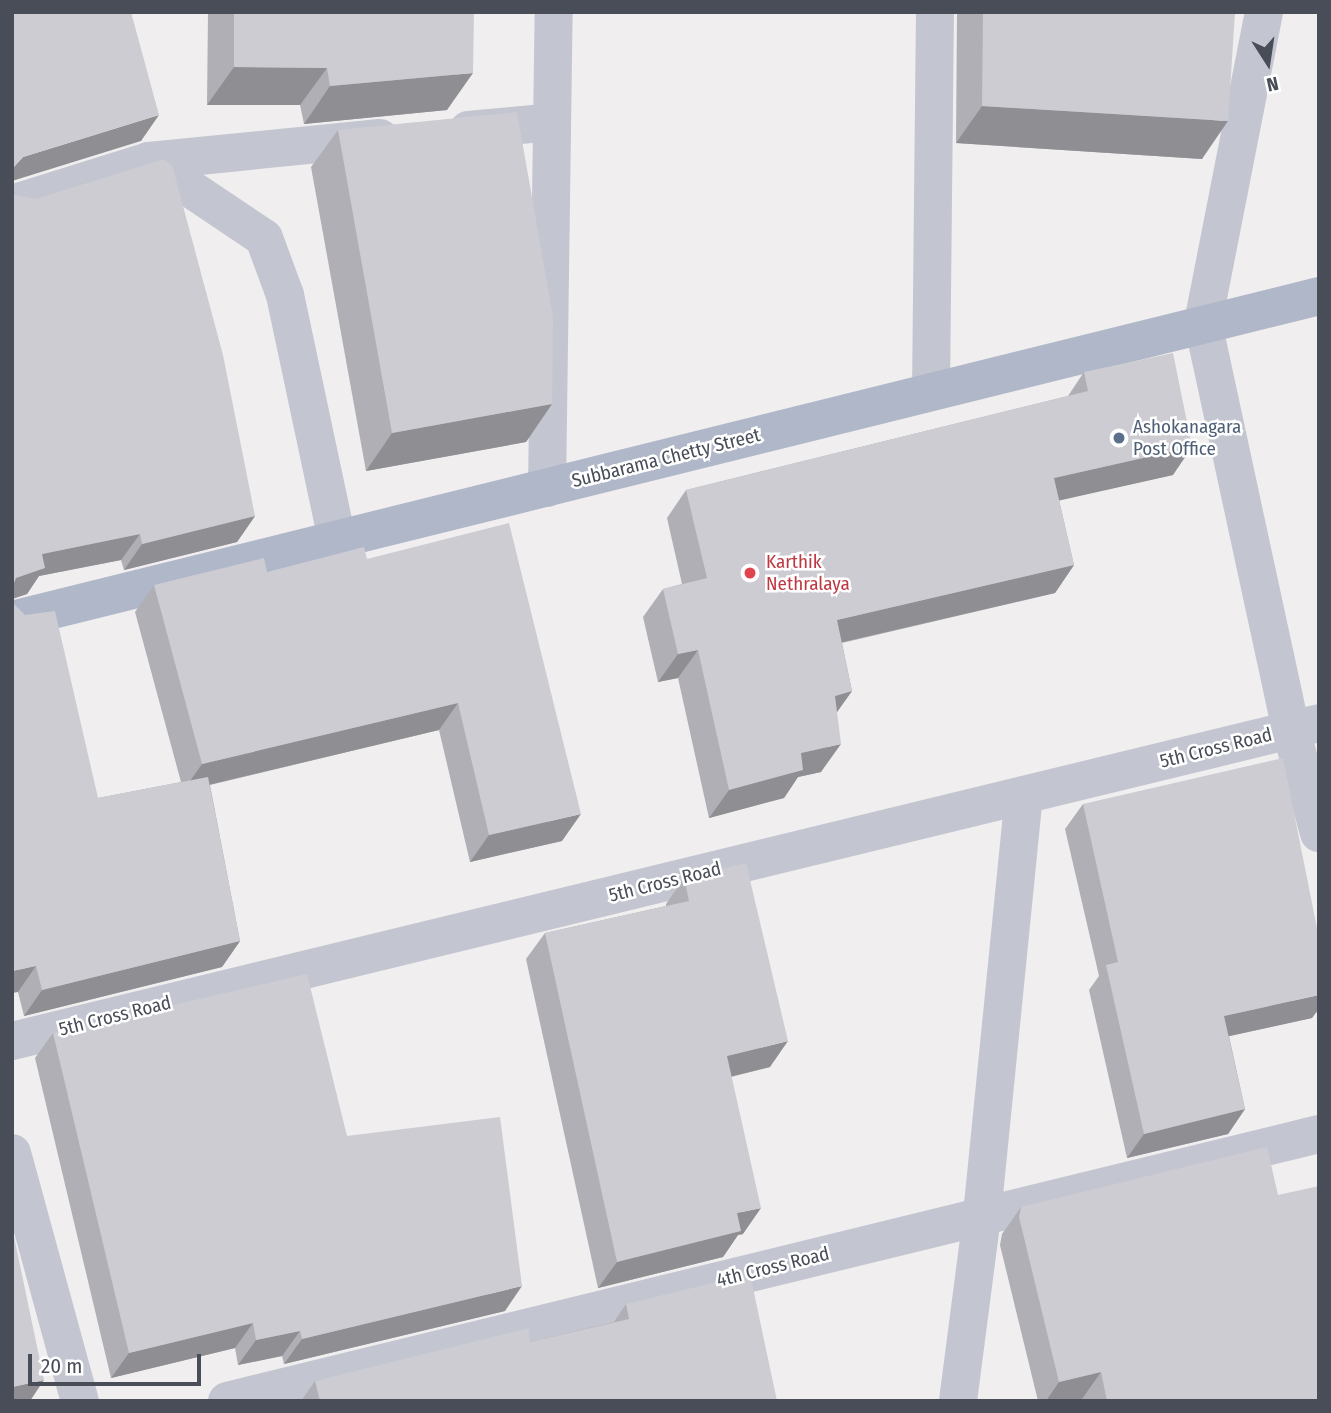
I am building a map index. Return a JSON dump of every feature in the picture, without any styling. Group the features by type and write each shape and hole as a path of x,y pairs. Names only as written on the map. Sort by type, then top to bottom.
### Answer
{"main road":[{"name":"Subbarama Chetty Street","path":"12,620 1319,296"}],"street":[{"path":"548,488 554,12"},
{"path":"931,391 935,12"},
{"path":"1264,12 1203,323 1305,727 1319,833"},
{"path":"12,204 149,161 552,122"},
{"path":"149,161 264,238 285,295 337,540"},
{"name":"5th Cross Road","path":"12,1041 1305,727"},
{"path":"957,1401 982,1215 1024,794"},
{"name":"4th Cross Road","path":"227,1401 1319,1134"},
{"path":"12,1153 80,1401"}],"building":[{"path":"12,12 131,12 159,115 23,157 12,169"},
{"path":"234,12 474,12 473,73 330,86 327,68 234,67"},
{"path":"983,12 1235,12 1228,121 982,106"},
{"path":"517,112 553,317 552,404 392,433 338,130"},
{"path":"164,159 172,165 223,355 255,516 142,544 140,534 42,554 45,568 16,578 12,588 12,189 16,195 36,199"},
{"path":"1173,353 1192,447 1054,478 1074,565 837,620 852,691 835,696 841,744 801,753 803,770 729,790 698,650 678,654 663,589 707,578 686,490 1088,391 1084,372"},
{"path":"509,523 581,814 489,835 458,703 202,764 154,585 264,558 267,572 364,547 367,559"},
{"path":"12,602 25,615 55,611 98,798 208,777 240,941 42,990 36,966 12,971"},
{"path":"1283,758 1319,938 1319,995 1224,1016 1245,1109 1144,1134 1106,965 1118,962 1083,804"},
{"path":"746,863 788,1041 727,1056 761,1208 737,1213 741,1231 617,1262 545,933 689,901 684,878"},
{"path":"307,974 347,1136 500,1117 522,1286 302,1339 300,1331 256,1340 253,1323 129,1353 53,1033"},
{"path":"1267,1147 1278,1195 1319,1186 1319,1401 1107,1401 1101,1372 1059,1382 1019,1217 1021,1207"},
{"path":"12,1227 44,1380 12,1387"},
{"path":"750,1274 777,1401 320,1401 315,1381 529,1328 530,1342 629,1319 626,1304"}],"place":[{"name":"Ashokanagara Post Office","path":"1119,438"},
{"name":"Karthik Nethralaya","path":"750,573"}]}
